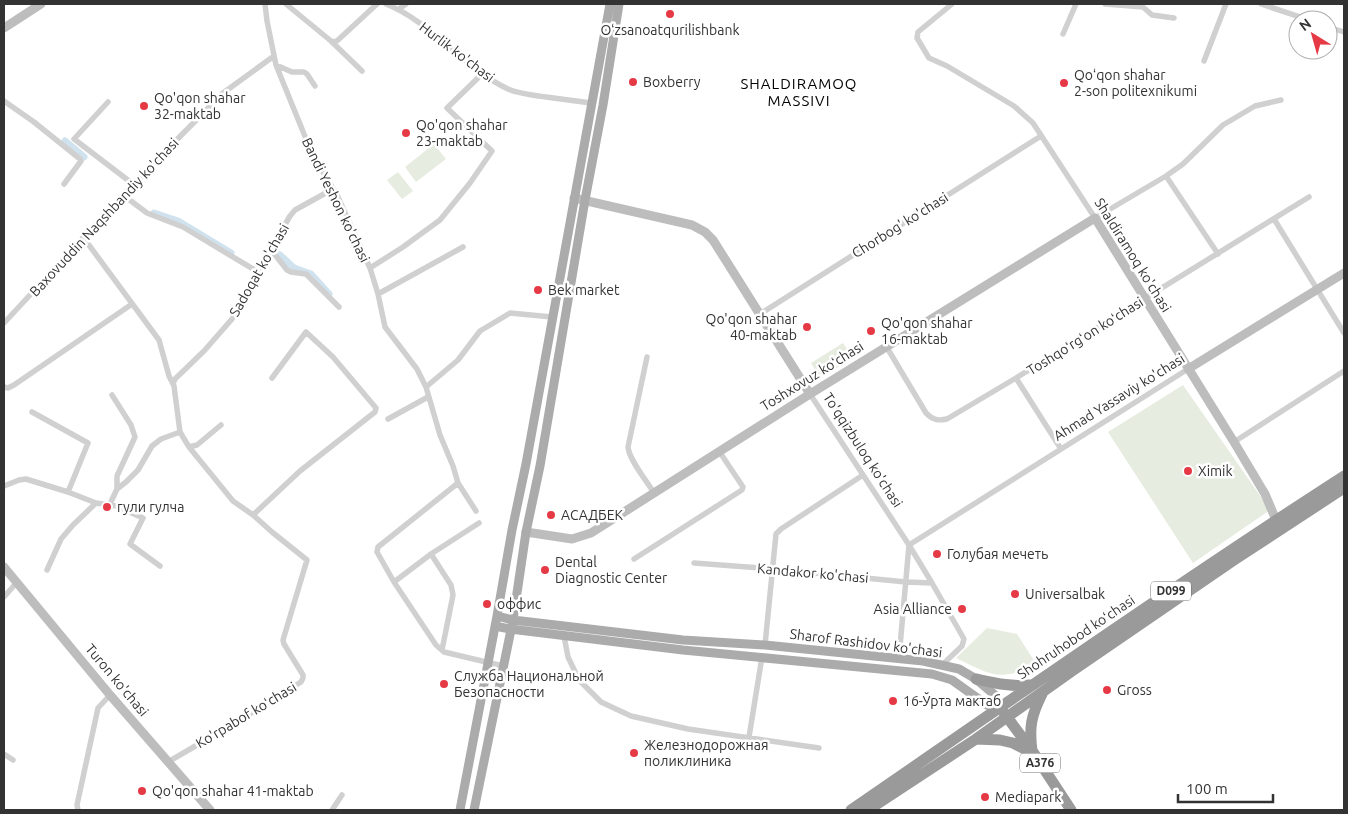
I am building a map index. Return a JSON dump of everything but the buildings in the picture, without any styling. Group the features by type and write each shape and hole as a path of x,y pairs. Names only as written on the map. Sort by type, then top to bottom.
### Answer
{"highway":[{"name":"Shohruhobod koʻchasi","path":"868,810 1007,718 1344,476"},
{"name":"Shohruhobod koʻchasi","path":"851,810 1032,685 1279,524 1344,488"},
{"path":"976,679 1002,685 1032,685"},
{"path":"1033,752 1030,735 1031,722 1035,707 1043,692"},
{"path":"1000,708 1007,718"},
{"name":"A376","path":"1007,718 1033,752 1071,810"},
{"path":"976,739 1000,740 1013,743 1033,752"}],"main road":[{"path":"460,810 526,464 610,4"},
{"path":"474,810 513,620 526,532 540,466 619,4"},
{"name":"Sharof Rashidov ko'chasi","path":"497,616 513,620 683,640 822,650 899,658 942,665 959,669 976,679 996,696 1000,708"},
{"name":"Sharof Rashidov ko'chasi","path":"495,626 683,650 932,674 952,680 987,705 1000,708"},
{"path":"821,663 822,650"}],"street":[{"path":"4,28 40,4"},
{"name":"Bandi Yeshon ko'chasi","path":"265,4 276,65 304,134 315,159 337,195 370,268 385,327 417,369 426,388 440,435 453,466 458,484 476,511"},
{"path":"286,4 331,41 362,71"},
{"path":"331,41 335,42 338,40 377,4"},
{"name":"Hurlik ko'chasi","path":"386,4 399,9 482,74 509,89 521,93 591,103"},
{"path":"399,9 406,4"},
{"name":"Shaldiramoq ko'chasi","path":"952,4 918,32 917,38 929,58 947,66 1014,106 1033,124 1095,218 1234,442 1265,494 1279,524"},
{"path":"1063,34 1076,4"},
{"path":"1105,4 1144,5 1152,15 1174,18"},
{"path":"1204,61 1226,4"},
{"path":"1261,4 1288,13"},
{"name":"Baxovuddin Naqshbandiy ko'chasi","path":"4,323 132,184 223,93 274,56"},
{"path":"276,65 292,72 304,72 314,86"},
{"path":"370,268 403,248 440,220 470,183 492,150 447,108 482,74"},
{"name":"Toshxovuz koʻchasi","path":"526,532 572,539 591,533 886,346 1166,176 1183,164 1224,125 1255,106 1281,100"},
{"path":"4,101 34,122 80,159 81,162 64,184"},
{"path":"108,102 74,139 132,184"},
{"name":"Chorbog' ko'chasi","path":"760,314 1041,136"},
{"path":"1166,176 1218,254"},
{"name":"Sadoqat ko'chasi","path":"173,384 175,379 204,351 239,309 250,284 290,216 295,210 333,189"},
{"path":"123,195 147,214 183,226 258,272"},
{"name":"Toshqoʻrgʻon koʻchasi","path":"886,346 926,413 940,421 948,419 1309,197"},
{"name":"To'qqizbuloq ko'chasi","path":"574,198 692,225 705,232 713,240 810,394 909,545 964,639 962,646 942,665"},
{"path":"1274,219 1344,333"},
{"name":"Ko'rpabof koʻchasi","path":"83,237 159,340 173,384 180,432 189,447 234,501 254,515 307,560 283,640 303,678 300,682 240,720 168,762"},
{"path":"378,294 463,247"},
{"path":"270,251 291,272 306,274 339,307"},
{"name":"Ahmad Yassaviy ko'chasi","path":"909,545 1344,273"},
{"path":"4,387 8,388 14,385 132,304"},
{"path":"426,388 458,360 480,331 510,313 552,318"},
{"path":"254,515 300,471 376,412 376,408 333,357 306,332 272,378"},
{"path":"647,357 628,452 654,493"},
{"path":"1234,442 1344,372"},
{"path":"1016,378 1061,450"},
{"path":"109,506 117,489 117,476 135,438 131,425 112,395"},
{"path":"388,419 428,397"},
{"path":"32,412 88,443 68,492"},
{"path":"189,447 197,445 221,425"},
{"path":"117,489 138,470 152,446 161,438 180,432"},
{"path":"634,559 743,488 719,451"},
{"path":"765,645 776,534 863,475"},
{"path":"4,486 26,479 96,503 116,506 143,518 130,544 160,566"},
{"path":"458,484 378,547 377,552 394,582 436,645 448,654 503,666"},
{"path":"47,570 62,539 73,525 96,503"},
{"path":"394,582 431,554 478,523"},
{"path":"899,658 909,545"},
{"path":"431,554 451,585 453,595 442,650"},
{"name":"Kandakor ko'chasi","path":"694,563 932,583"},
{"name":"Turon ko'chasi","path":"4,567 110,695 210,810"},
{"path":"4,597 17,582"},
{"path":"564,636 568,657 579,680 601,702 631,716 688,729 819,748"},
{"path":"749,737 762,657"},
{"path":"78,810 77,805 98,708 110,695"},
{"path":"4,754 13,760"},
{"path":"332,810 342,795"}],"shaded area":[{"path":"434,144 446,159 416,182 405,167"},
{"path":"398,172 413,191 402,199 387,180"},
{"path":"843,343 853,358 820,378 811,363"},
{"name":"Ximik","path":"1183,385 1270,510 1193,563 1108,432"},
{"path":"987,628 1017,634 1035,662 1024,669 1005,675 986,672 956,658"}],"waterway":[{"path":"65,141 84,157"},
{"path":"154,213 178,221 231,253"},
{"path":"280,255 294,268 311,274 329,294"}],"place":[{"name":"Oʻzsanoatqurilishbank","path":"670,14"},
{"name":"Boxberry","path":"633,82"},
{"name":"Qoʻqon shahar 2-son politexnikumi","path":"1064,83"},
{"name":"Qo'qon shahar 32-maktab","path":"144,106"},
{"name":"Qo'qon shahar 23-maktab","path":"406,133"},
{"name":"Bek market","path":"538,290"},
{"name":"Qo'qon shahar 40-maktab","path":"807,327"},
{"name":"Qo'qon shahar 16-maktab","path":"871,331"},
{"name":"Ximik","path":"1188,471"},
{"name":"гули гулча","path":"107,507"},
{"name":"АСАДБЕК","path":"551,515"},
{"name":"Голубая мечеть","path":"937,554"},
{"name":"Dental Diagnostic Center","path":"545,570"},
{"name":"Universalbak","path":"1015,594"},
{"name":"оффис","path":"487,604"},
{"name":"Asia Alliance","path":"962,609"},
{"name":"Служба Национальной Безопасности","path":"444,684"},
{"name":"Gross","path":"1107,690"},
{"name":"16-Ўрта мактаб","path":"893,701"},
{"name":"Железнодорожная поликлиника","path":"634,753"},
{"name":"Qo'qon shahar 41-maktab","path":"142,791"},
{"name":"Mediapark","path":"985,797"}],"district":[{"name":"SHALDIRAMOQ MASSIVI","path":"799,92"}]}
